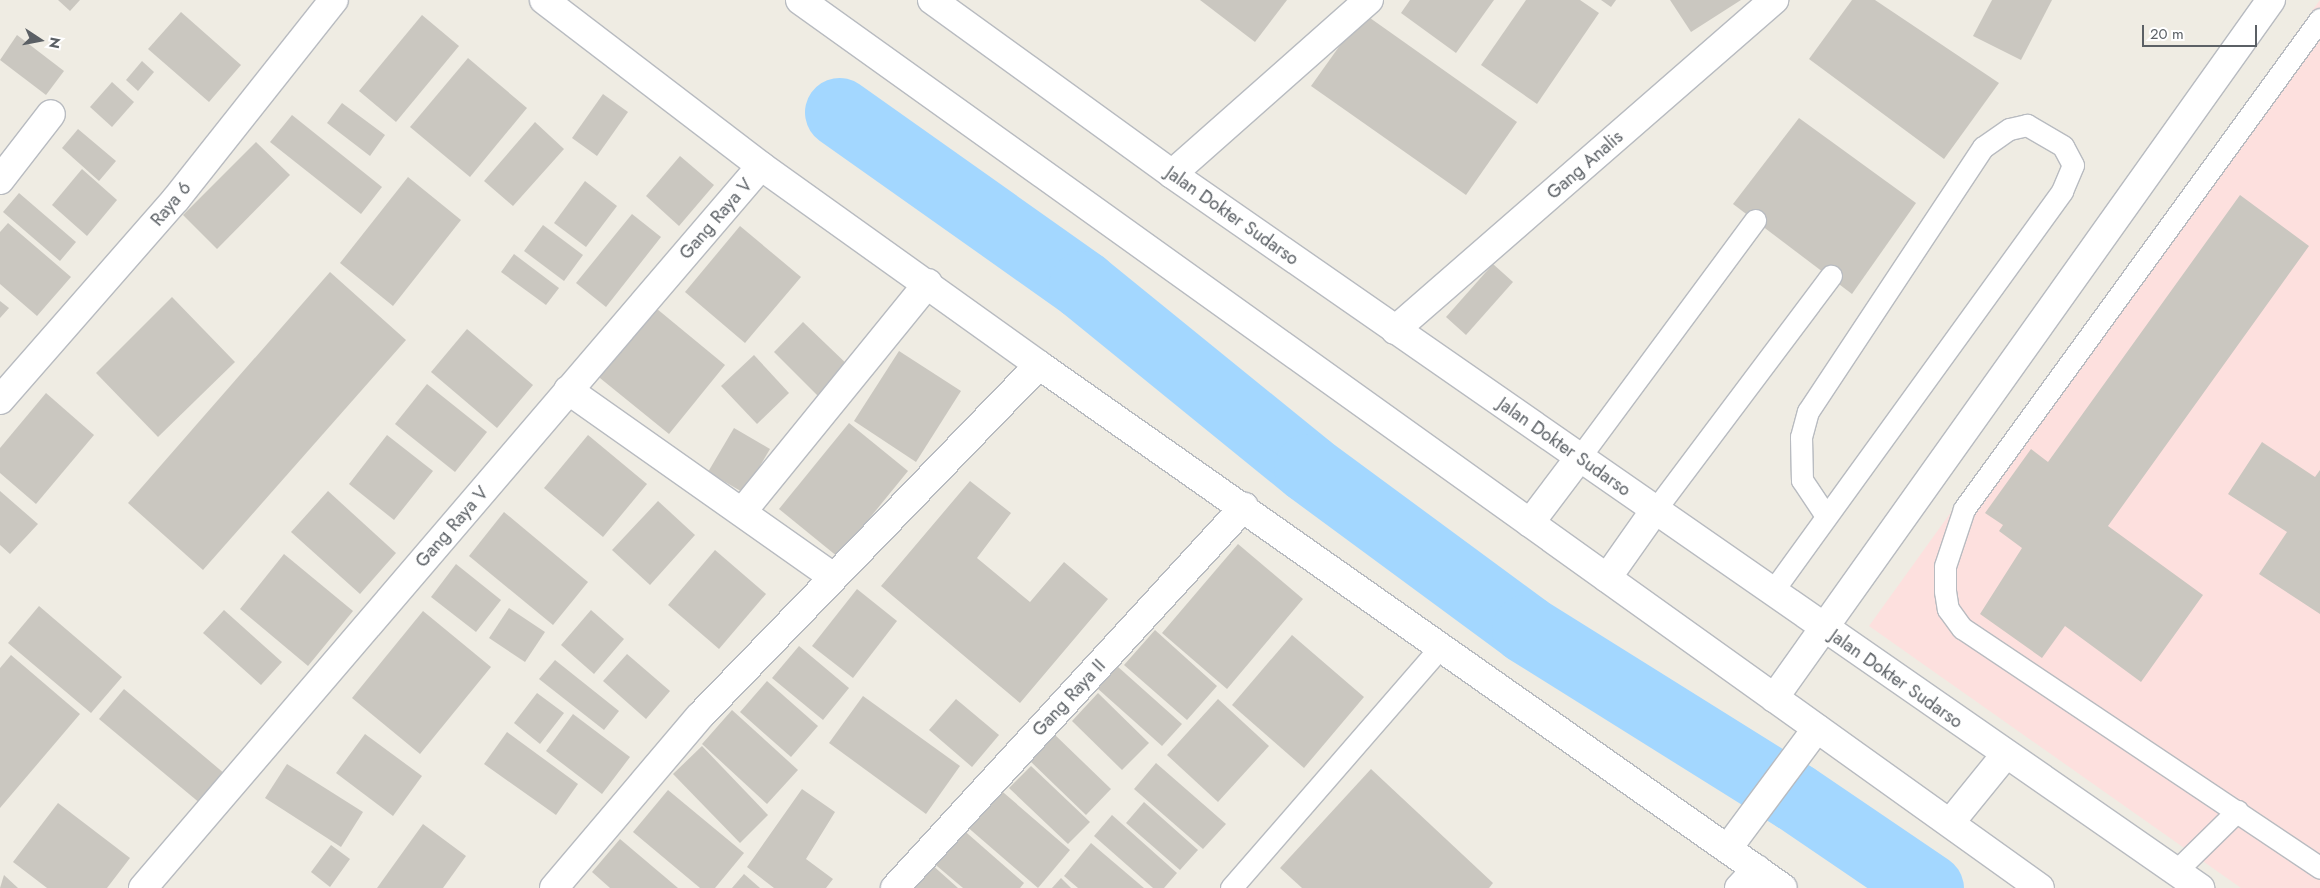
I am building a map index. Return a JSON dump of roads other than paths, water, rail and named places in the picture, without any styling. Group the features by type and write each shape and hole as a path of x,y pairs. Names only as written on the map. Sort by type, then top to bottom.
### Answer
{"street":[{"name":"Raya 6","path":"0,400 176,199 334,0"},
{"path":"544,0 762,166 1040,365 1728,848 1748,879 1783,888"},
{"path":"800,0 2040,888"},
{"name":"Jalan Dokter Sudarso","path":"932,0 1172,174 1578,458 2200,888"},
{"path":"1172,174 1369,0"},
{"name":"Gang Analis","path":"1395,330 1774,0"},
{"path":"1774,698 1826,630 2271,0"},
{"path":"0,180 51,114"},
{"name":"Gang Raya V","path":"143,888 762,166"},
{"path":"742,512 928,283"},
{"path":"554,888 700,716 1040,365"},
{"path":"568,390 833,577"},
{"path":"1530,523 1578,458"},
{"name":"Gang Raya II","path":"895,888 1244,507"},
{"path":"1607,578 1655,510"},
{"path":"1728,848 1817,728"},
{"path":"1950,823 2006,754"}],"lane":[{"path":"2320,19 1964,509 1945,566 1948,609 1962,628 2320,868"},
{"path":"1772,592 2062,191 2073,165 2063,146 2027,125 2009,129 1983,147 1808,410 1801,437 1802,480 1826,516"},
{"path":"1578,458 1755,220"},
{"path":"1655,510 1831,276"},
{"path":"1231,888 1441,646"},
{"path":"2176,871 2237,811"}],"waterway":[{"path":"839,112 1083,285 1308,468 1526,629 1795,797 1929,888"}]}
